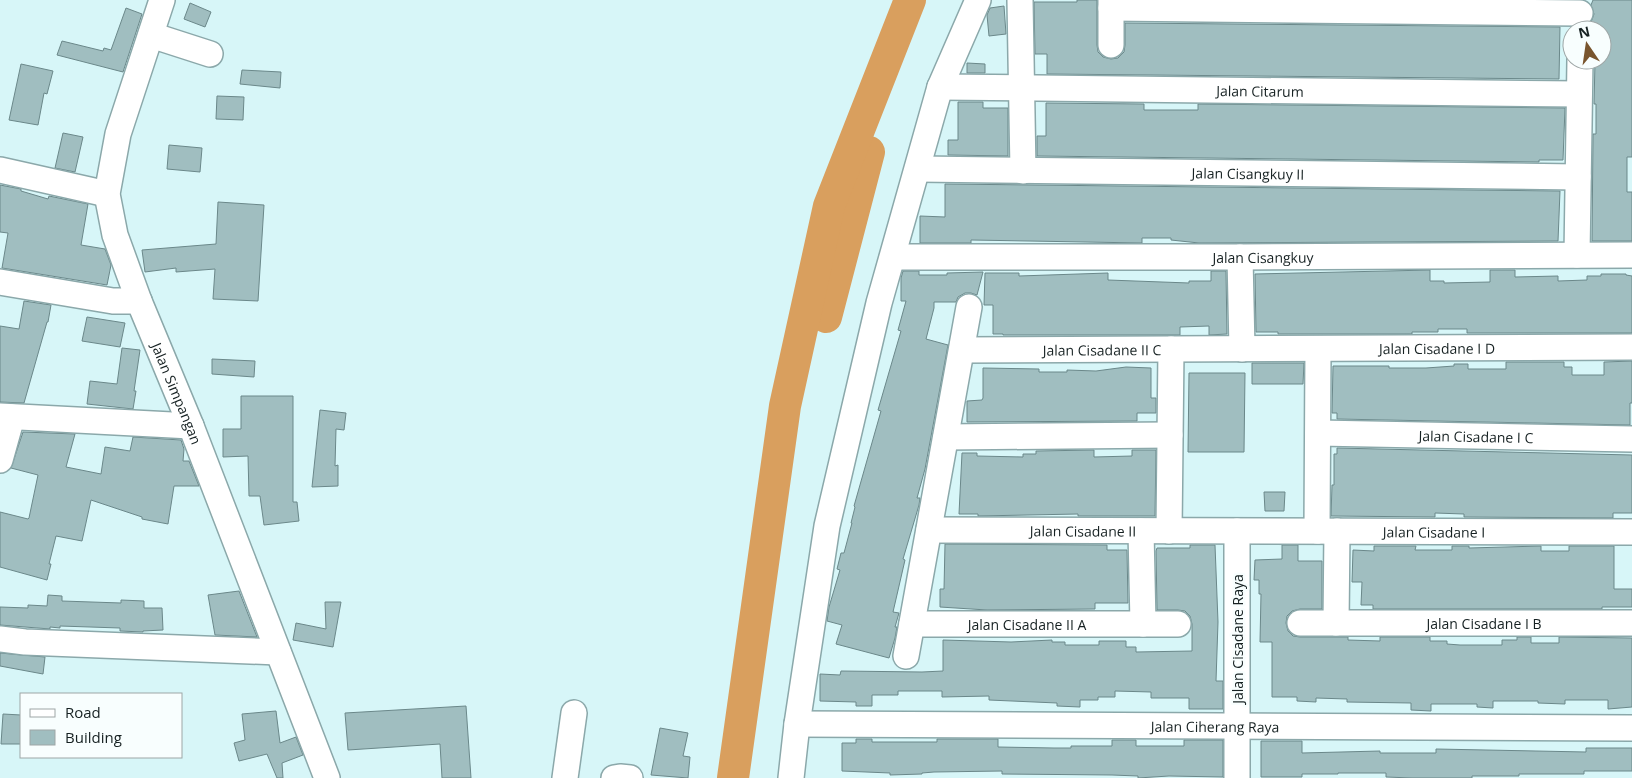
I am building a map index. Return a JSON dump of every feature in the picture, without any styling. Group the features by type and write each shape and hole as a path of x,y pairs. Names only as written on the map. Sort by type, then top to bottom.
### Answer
{"street":[{"name":"Jalan Simpangan","path":"162,0 118,134 106,194 115,235 139,301 191,426 327,778"},
{"path":"791,778 826,526 879,304 940,87 978,0"},
{"path":"1020,0 1023,171"},
{"path":"1110,44 1111,4 1498,6 1580,14"},
{"path":"151,35 210,54"},
{"path":"1577,255 1580,70"},
{"name":"Jalan Citarum","path":"940,87 1579,94"},
{"path":"0,170 106,194"},
{"name":"Jalan Cisangkuy II","path":"918,170 1578,177"},
{"name":"Jalan Cisangkuy","path":"893,257 1632,254"},
{"path":"1240,257 1242,349"},
{"path":"0,282 113,301 139,301"},
{"path":"906,656 969,307"},
{"name":"Jalan Cisadane I D","path":"1242,349 1632,347"},
{"path":"1318,348 1318,433 1336,623"},
{"path":"1169,531 1172,349"},
{"name":"Jalan Cisadane II C","path":"962,350 1242,349"},
{"path":"0,460 6,417 39,417 191,426"},
{"name":"Jalan Cisadane I C","path":"1318,433 1632,439"},
{"path":"946,437 1170,435"},
{"name":"Jalan Cisadane II","path":"929,530 1237,531"},
{"path":"1141,531 1143,624"},
{"name":"Jalan Cisadane I","path":"1237,531 1632,532"},
{"name":"Jalan Cisadane Raya","path":"1237,531 1237,778"},
{"name":"Jalan Cisadane I B","path":"1300,623 1632,623"},
{"name":"Jalan Cisadane II A","path":"912,624 1178,624"},
{"path":"0,639 25,642 278,652"},
{"path":"565,778 574,713"},
{"name":"Jalan Ciherang Raya","path":"797,724 1632,728"},
{"path":"614,778 630,778"}],"building":[{"path":"1077,0 1097,0 1098,52 1103,57 1111,59 1118,58 1124,52 1125,23 1560,27 1559,79 1047,74 1047,54 1035,54 1034,2 1077,2"},
{"path":"1593,0 1632,0 1632,157 1627,157 1627,192 1632,192 1632,241 1592,241 1593,134 1596,134 1595,70 1612,70 1612,20 1592,20 1594,14 1591,5"},
{"path":"190,3 211,12 205,27 184,19"},
{"path":"1004,6 1006,34 989,36 987,15 990,8"},
{"path":"126,8 142,14 123,72 57,55 62,41 103,51 104,48 111,50"},
{"path":"967,63 985,64 985,73 967,73"},
{"path":"21,64 53,71 47,94 44,93 38,125 9,120"},
{"path":"242,70 281,72 280,88 240,84"},
{"path":"217,96 244,97 243,120 216,119"},
{"path":"958,102 983,102 983,108 1008,108 1008,156 948,155 948,140 958,140"},
{"path":"1046,103 1144,104 1144,110 1198,110 1198,104 1565,108 1563,160 1539,160 1539,162 1037,156 1037,136 1046,136"},
{"path":"63,133 83,137 75,172 55,168"},
{"path":"169,145 202,148 200,172 167,169"},
{"path":"945,184 1560,191 1558,241 1199,243 1171,240 1171,238 1142,238 1142,243 971,240 971,243 920,243 920,216 945,217"},
{"path":"0,185 21,189 21,191 48,199 49,196 88,204 81,245 105,249 111,265 107,285 2,268 8,233 0,232"},
{"path":"218,202 264,205 258,301 213,299 215,269 176,272 176,268 145,272 142,250 216,244"},
{"path":"1430,270 1430,281 1444,281 1444,283 1490,282 1490,270 1515,270 1515,277 1558,276 1558,281 1587,280 1587,276 1601,276 1601,274 1626,274 1632,276 1632,333 1467,333 1467,329 1438,329 1438,332 1412,332 1412,334 1278,334 1278,332 1256,332 1255,274"},
{"path":"903,271 919,271 919,275 983,272 977,295 965,293 958,297 956,302 934,302 926,339 948,345 925,469 917,498 920,498 919,505 903,559 905,560 893,612 899,613 895,627 897,627 895,638 889,658 836,644 842,625 827,621 829,607 840,570 837,569 841,553 844,553 852,523 854,506 881,411 878,410 901,331 898,330 906,301 901,301 901,278"},
{"path":"1211,271 1226,271 1227,334 1209,335 1209,326 1180,327 1180,335 993,334 993,305 984,305 985,273 1019,273 1019,276 1108,273 1108,280 1189,283 1189,281 1211,281"},
{"path":"24,301 51,305 48,322 24,403 0,402 0,326 19,329"},
{"path":"87,317 125,323 120,347 82,341"},
{"path":"122,348 140,350 133,409 87,404 90,381 117,384"},
{"path":"212,359 255,361 254,377 212,374"},
{"path":"1632,361 1630,425 1337,419 1337,413 1332,413 1333,366 1426,368 1468,364 1468,369 1506,369 1506,362 1564,362 1564,367 1572,367 1572,375 1604,375 1604,362"},
{"path":"1252,363 1304,363 1303,384 1252,384"},
{"path":"1126,367 1151,368 1151,398 1156,398 1156,413 1137,413 1137,421 967,422 967,401 982,400 983,398 983,368 1039,369 1039,372 1067,372 1067,370 1096,371"},
{"path":"1189,373 1245,373 1244,452 1188,452"},
{"path":"241,396 293,396 293,502 297,502 299,521 264,525 260,496 249,496 248,456 223,457 223,429 241,429"},
{"path":"320,410 346,413 344,430 336,429 335,466 338,465 338,486 312,487"},
{"path":"23,432 75,434 66,467 101,474 105,447 130,451 133,437 181,440 184,449 183,461 189,461 199,486 174,486 168,524 142,519 142,517 91,500 82,541 56,536 47,580 0,567 0,512 28,519 38,475 11,468"},
{"path":"1337,448 1632,455 1632,513 1613,513 1613,518 1464,517 1464,514 1435,513 1435,517 1331,516 1334,454 1337,454"},
{"path":"1094,450 1094,457 1132,456 1132,450 1156,450 1155,516 1078,516 1078,514 978,516 978,514 959,514 962,453 977,453 977,456 1023,457 1023,454 1036,454 1036,451"},
{"path":"1264,492 1285,492 1284,511 1265,511"},
{"path":"945,544 1107,545 1107,550 1127,550 1128,603 1095,603 1095,609 987,610 940,607 940,589 944,589"},
{"path":"1190,545 1215,545 1218,622 1216,681 1223,681 1223,709 1189,709 1189,698 1151,698 1151,692 1115,691 1115,697 1098,697 1098,700 1080,700 1080,707 1057,706 1057,703 989,700 989,696 942,697 942,691 898,691 898,695 872,695 872,706 856,706 856,702 820,701 820,674 840,675 841,671 943,671 943,640 1011,642 1052,640 1052,642 1065,642 1065,645 1099,645 1099,641 1126,641 1126,647 1136,647 1136,652 1192,651 1192,624 1190,616 1185,611 1157,610 1157,548 1190,548"},
{"path":"1282,545 1298,545 1298,561 1322,561 1322,609 1292,611 1287,616 1286,623 1288,631 1293,636 1348,637 1348,640 1380,641 1380,637 1430,637 1430,641 1447,641 1447,644 1460,645 1502,645 1502,640 1517,640 1517,637 1531,637 1531,643 1559,643 1559,637 1632,638 1632,707 1608,709 1608,700 1565,700 1565,704 1538,703 1538,701 1493,701 1493,708 1477,707 1477,704 1431,704 1431,711 1411,710 1411,703 1347,702 1347,699 1316,698 1316,702 1297,701 1297,697 1272,697 1272,642 1260,642 1261,594 1259,594 1259,580 1254,580 1255,560 1282,559"},
{"path":"1374,546 1416,546 1415,550 1452,550 1452,546 1469,546 1469,548 1541,546 1541,551 1569,551 1569,546 1614,546 1614,589 1632,589 1632,607 1602,607 1602,609 1373,609 1373,605 1361,605 1362,582 1352,582 1353,550 1374,551"},
{"path":"239,591 257,637 215,635 208,595"},
{"path":"48,595 62,596 62,601 121,603 121,600 144,601 144,608 162,608 163,630 143,632 120,631 120,628 60,626 60,628 50,627 50,629 0,625 0,607 28,608 28,605 47,606"},
{"path":"325,602 341,602 333,647 293,640 296,623 326,629"},
{"path":"0,653 45,657 43,674 0,666"},
{"path":"466,706 471,778 442,778 440,744 348,750 345,713"},
{"path":"276,711 280,743 296,737 303,755 282,763 283,778 277,778 267,754 239,761 234,743 245,740 242,714"},
{"path":"3,714 20,715 20,744 1,744"},
{"path":"660,728 688,733 683,756 690,757 688,778 651,775"},
{"path":"856,739 872,739 872,742 937,742 937,739 998,739 998,747 1054,748 1112,746 1112,740 1136,740 1136,746 1184,746 1184,740 1223,740 1223,777 1169,776 1138,778 1138,776 1112,775 1002,774 1002,771 890,775 890,773 842,771 842,743 856,743"},
{"path":"1261,741 1302,741 1302,753 1380,751 1380,753 1436,753 1436,749 1586,752 1586,748 1632,748 1632,771 1584,771 1584,774 1519,774 1519,776 1472,776 1472,778 1386,777 1386,773 1302,774 1302,777 1261,777"}],"waterway":[{"path":"733,778 785,406 829,206 910,0"},
{"path":"826,317 869,152"}]}
